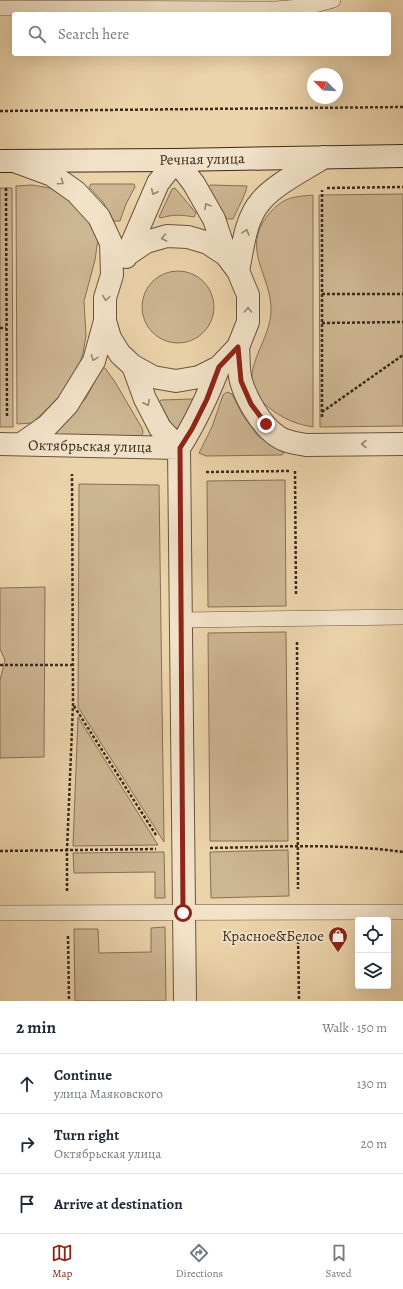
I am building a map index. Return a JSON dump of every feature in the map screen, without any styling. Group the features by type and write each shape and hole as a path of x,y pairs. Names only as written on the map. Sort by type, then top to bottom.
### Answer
{"street":[{"name":"Речная улица","path":"6,161 403,156"},
{"path":"232,263 244,241 250,220 260,201 274,188 324,157"},
{"path":"105,321 110,338 120,354 133,366 153,377 176,381 199,377 219,367 238,347 248,322 248,295 232,263 214,220 194,184 176,160 158,183 128,254 112,275"},
{"path":"6,161 52,175 76,192 99,217 111,243 112,275 105,298 105,321 94,360 68,404 47,426 10,444"},
{"path":"128,254 146,242 167,236 188,237 208,243 232,263"},
{"path":"238,347 241,381 251,404 277,436 291,442 306,445 403,444"},
{"path":"133,366 145,399 160,428 180,448"},
{"path":"185,1001 180,620 180,448 192,429 207,399 219,367"},
{"name":"Октябрьская улица","path":"10,444 180,448"}],"lane":[{"path":"0,8 276,9 311,6 333,0"},
{"path":"180,620 403,616"},
{"path":"0,913 403,912"}],"path":[{"path":"0,111 403,108"},
{"path":"6,185 7,418"},
{"path":"322,420 322,188 403,187"},
{"path":"322,294 403,294"},
{"path":"0,295 6,295"},
{"path":"322,323 403,322"},
{"path":"0,328 6,328"},
{"path":"322,412 403,355"},
{"path":"296,471 299,1001"},
{"path":"69,1001 67,850 73,704 72,474"},
{"path":"0,665 73,665"},
{"path":"73,704 156,836"},
{"path":"203,848 371,848 403,852"},
{"path":"0,851 157,849"}],"shaded area":[{"path":"91,184 134,184 135,187 126,204 120,221 114,221 103,202 89,187"},
{"path":"32,185 50,188 67,198 91,222 98,239 95,260 84,301 86,336 78,369 66,389 32,423 17,424 16,186"},
{"path":"210,185 247,186 233,219 227,219 207,187"},
{"path":"0,188 12,188 13,427 0,427"},
{"path":"175,188 196,213 194,217 178,215 161,218 159,217 172,189"},
{"path":"403,194 403,426 320,427 319,195"},
{"path":"313,195 313,427 291,421 272,410 259,398 253,386 252,374 269,325 271,311 270,298 259,263 257,251 257,239 260,227 273,209 283,201 293,197"},
{"path":"178,271 198,277 208,287 214,307 208,327 198,337 178,343 158,337 148,327 142,307 148,287 158,277"},
{"path":"102,368 105,368 115,382 142,428 143,432 141,437 53,435 86,398"},
{"path":"227,392 232,394 242,414 258,436 284,453 282,455 206,456 199,453 212,427 223,395"},
{"path":"193,399 194,402 183,426 174,429 159,402 161,400"},
{"path":"285,480 286,606 208,607 207,481"},
{"path":"79,484 159,485 164,842 78,707"},
{"path":"45,587 44,757 0,758 0,680 5,660 0,649 0,588"},
{"path":"286,632 288,841 210,841 208,633"},
{"path":"78,717 158,845 73,846"},
{"path":"288,850 289,896 211,898 210,852"},
{"path":"164,852 165,898 155,898 155,872 74,873 73,853"},
{"path":"165,927 166,1001 75,1001 74,929 98,929 99,953 151,952 151,928"}],"place":[{"name":"Красное&Белое","path":"338,953"}],"route":[{"path":"183,913 180,448 192,429 207,399 219,367 238,347 241,381 251,404 266,424"}]}
